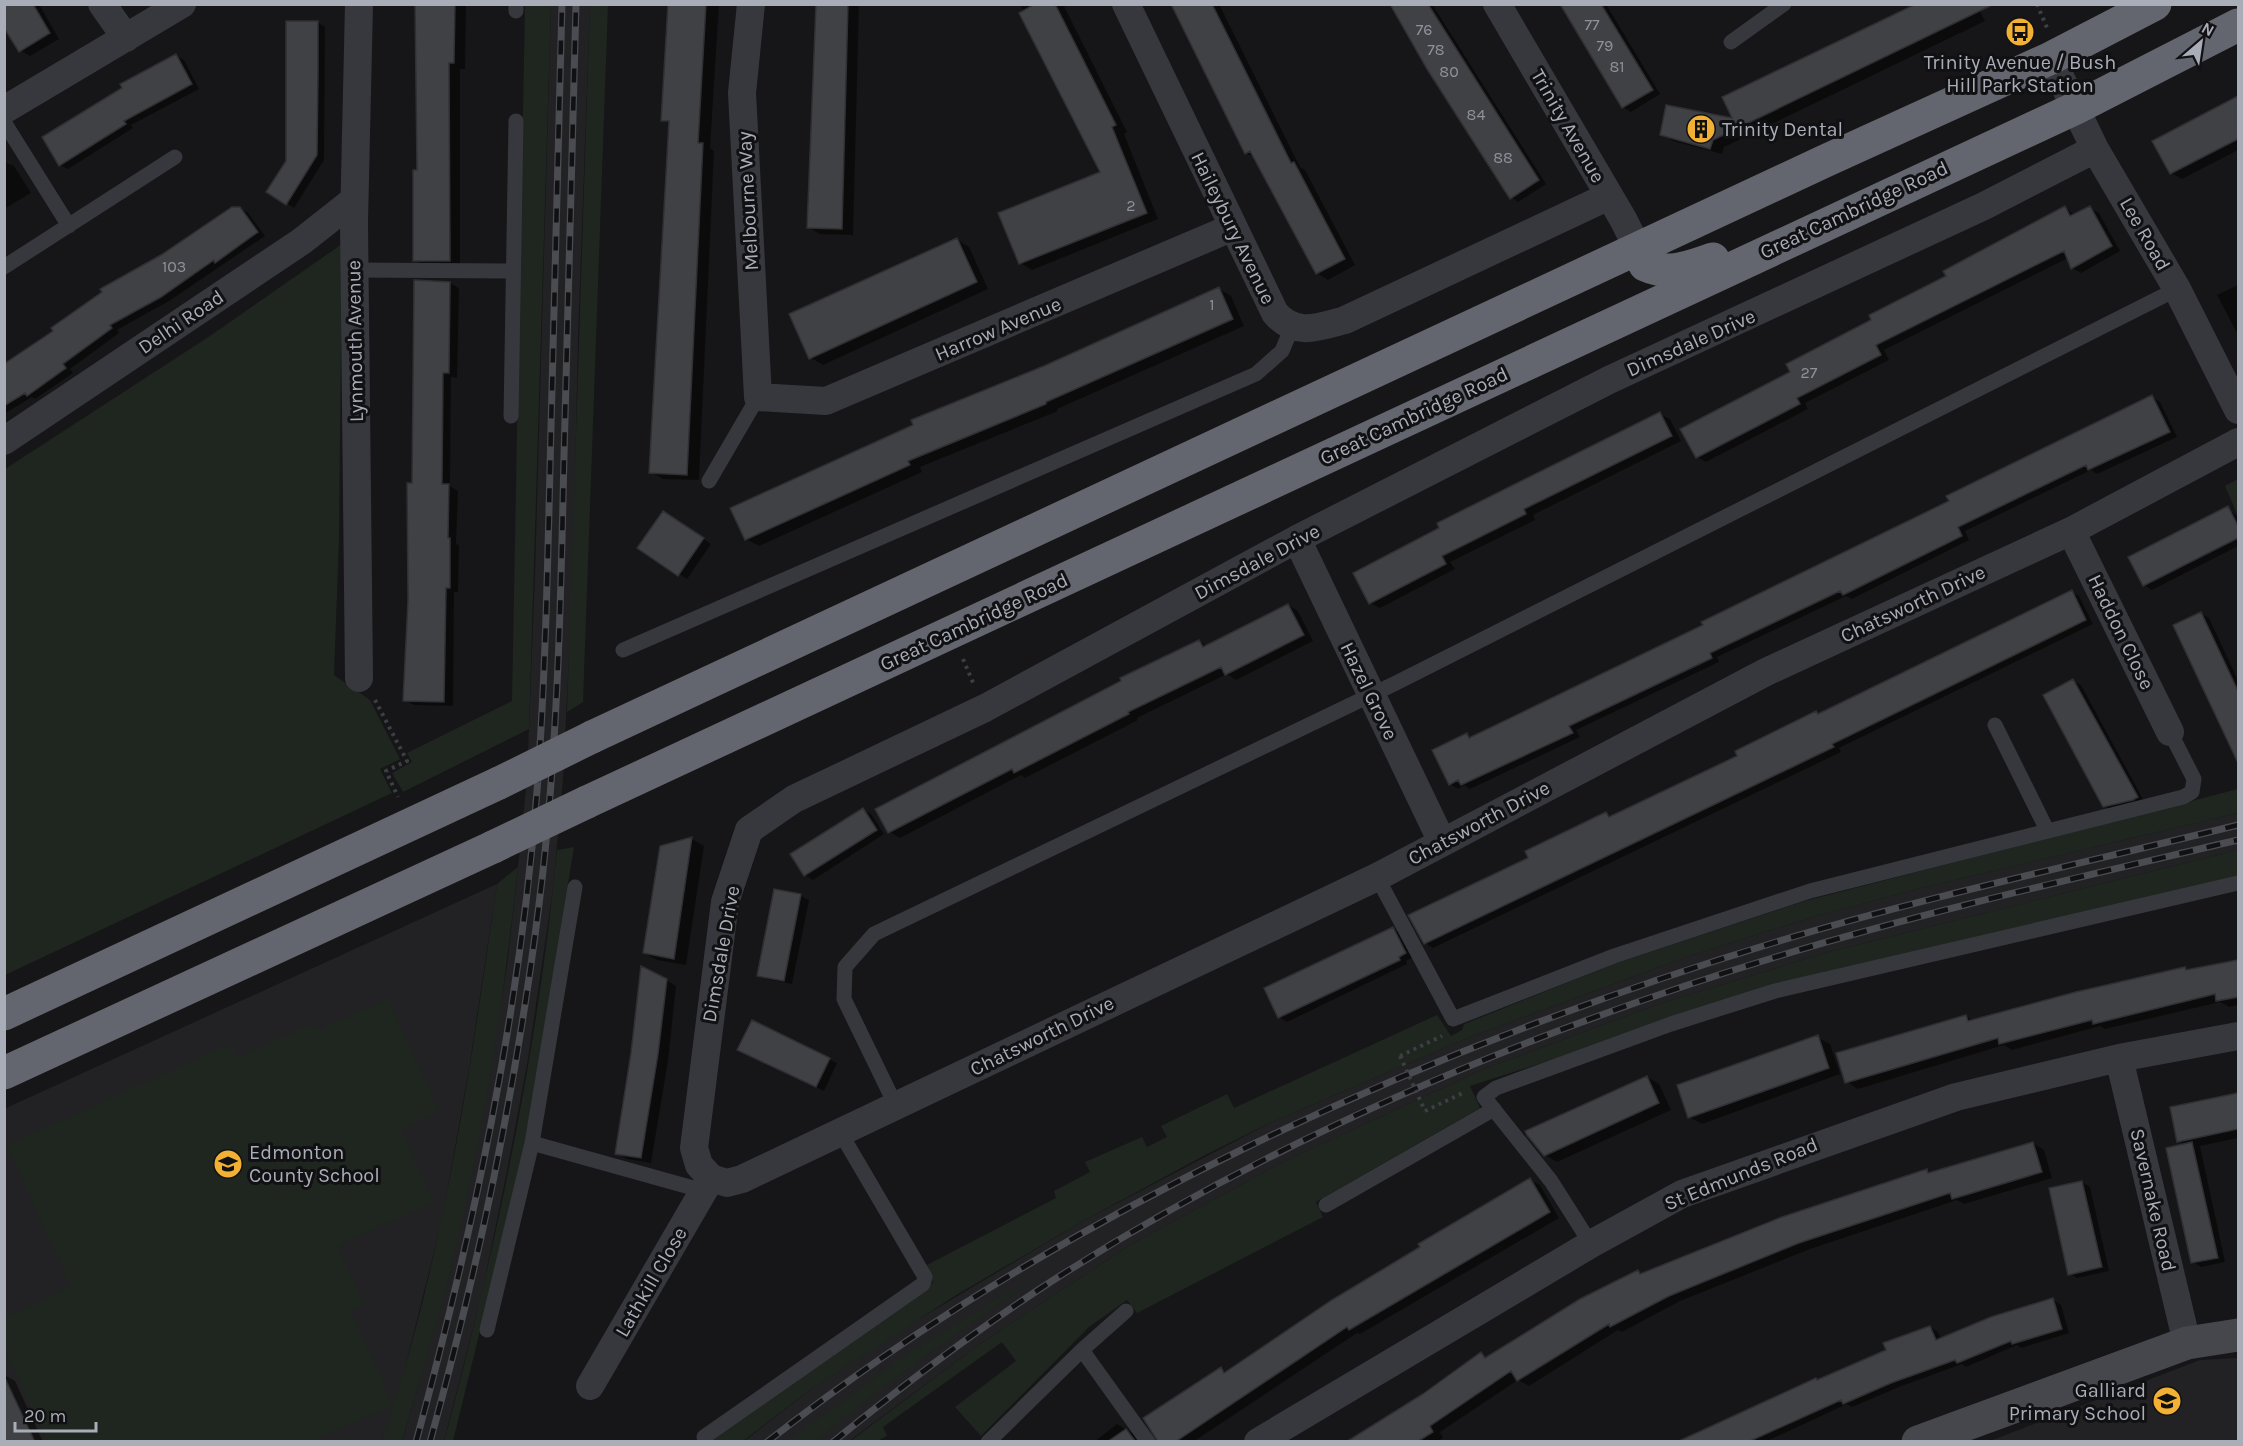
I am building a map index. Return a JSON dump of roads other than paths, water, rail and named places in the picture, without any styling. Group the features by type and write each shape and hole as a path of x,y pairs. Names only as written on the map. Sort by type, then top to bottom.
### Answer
{"highway":[{"path":"4,1014 499,783 592,737 2051,58 2155,4"},
{"name":"Great Cambridge Road","path":"4,1072 493,847 1818,226 2076,108 2238,26"},
{"path":"1638,249 1645,265 1657,271 1676,271 1818,226"}],"street":[{"path":"102,4 126,38"},
{"path":"4,110 182,4"},
{"name":"Lynmouth Avenue","path":"359,4 354,200 359,678"},
{"name":"Melbourne Way","path":"751,4 742,93 758,398"},
{"name":"Haileybury Avenue","path":"1126,4 1231,228 1275,313 1292,327"},
{"name":"Trinity Avenue","path":"1497,4 1638,249"},
{"name":"Lee Road","path":"2051,58 2095,149 2177,289 2236,400"},
{"name":"Dimsdale Drive","path":"708,1185 694,1148 699,1097 725,902 749,830 794,799 985,708 1297,539 1609,381 1932,231 2095,149"},
{"path":"1292,327 1313,329 1345,320 1609,196"},
{"name":"Delhi Road","path":"4,441 302,241 354,200"},
{"name":"Harrow Avenue","path":"758,398 826,401 1231,228"},
{"name":"Chatsworth Drive","path":"708,1185 742,1179 1377,877 1766,672 2071,531 2238,442"},
{"name":"Haddon Close","path":"2071,531 2170,732"},
{"name":"Hazel Grove","path":"1297,539 1442,842"},
{"name":"St Edmunds Road","path":"1258,1442 1591,1244 1682,1194 1956,1097 2119,1058 2238,1036"},
{"name":"Savernake Road","path":"2119,1058 2187,1343"},
{"name":"Lathkill Close","path":"590,1386 708,1185"},
{"path":"1917,1442 2033,1397 2187,1343 2238,1335"}],"lane":[{"path":"1731,42 1784,4"},
{"path":"511,416 516,121"},
{"path":"4,122 69,226"},
{"path":"4,267 175,157"},
{"path":"354,270 513,271"},
{"path":"896,1106 844,999 845,967 874,934 1371,695 2177,289"},
{"path":"623,650 1256,374 1282,351 1292,327"},
{"path":"709,481 758,398"},
{"path":"1995,725 2047,830"},
{"path":"1377,877 1453,1019 1614,956 1810,891 2182,797 2192,792 2194,779 2170,732"},
{"path":"1591,1244 1551,1181 1484,1097 1496,1088 1671,1024 1775,991 2238,883"},
{"path":"487,1330 532,1143 574,887"},
{"path":"1326,1205 1494,1109"},
{"path":"704,1437 923,1284 925,1277 840,1132"},
{"path":"532,1143 708,1185"},
{"path":"988,1442 1082,1350 1126,1311"},
{"path":"1082,1350 1148,1442"}],"railway":[{"path":"416,1442 457,1281 492,1119 507,1037 529,873 537,791 545,655 562,4"},
{"path":"430,1442 466,1301 498,1158 523,1015 543,871 552,767 560,612 576,4"},
{"path":"767,1442 880,1359 998,1282 1122,1211 1249,1146 1378,1087 1510,1033 1643,985 1776,942 1948,895 2238,825"},
{"path":"833,1442 968,1338 1052,1281 1137,1229 1225,1180 1405,1093 1590,1019 1779,956 1951,909 2238,840"}],"place":[{"name":"Trinity Avenue / Bush Hill Park Station","path":"2020,32"},
{"name":"Trinity Dental","path":"1701,129"},
{"name":"Edmonton County School","path":"228,1164"},
{"name":"Galliard Primary School","path":"2167,1401"}]}
